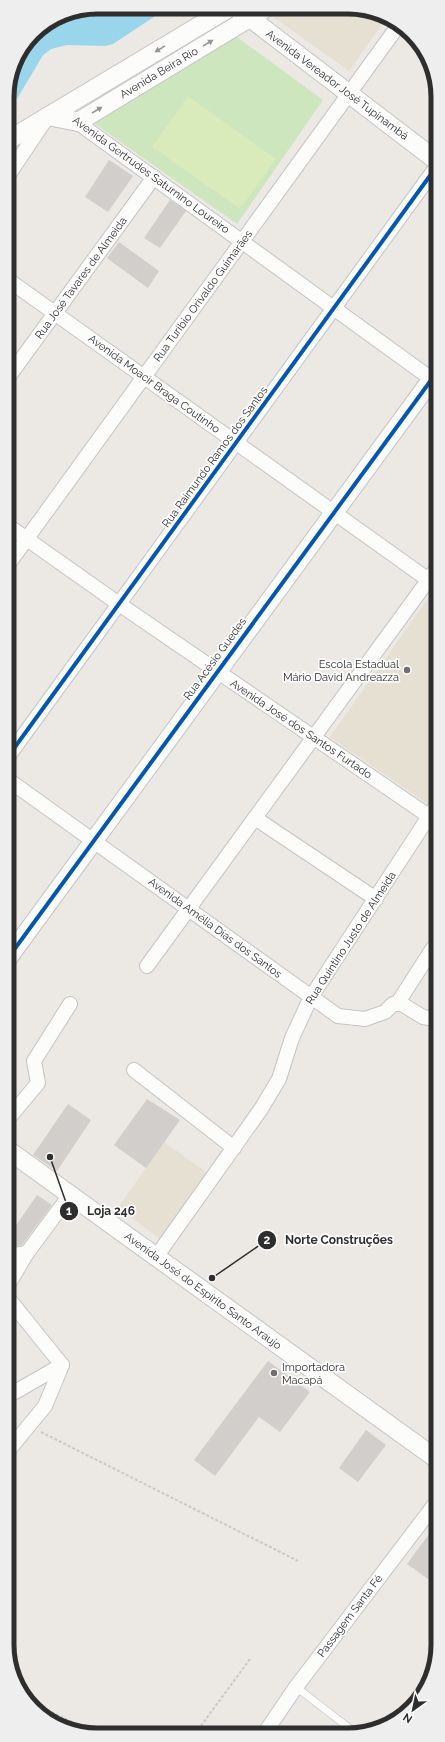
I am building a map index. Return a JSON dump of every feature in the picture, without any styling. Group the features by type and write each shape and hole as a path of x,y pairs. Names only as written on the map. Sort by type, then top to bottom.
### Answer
{"street":[{"name":"Avenida Beira Rio","path":"14,137 219,14"},
{"name":"Avenida Beira Rio","path":"78,122 242,14"},
{"name":"Avenida Vereador José Tupinambá","path":"245,14 431,156"},
{"name":"Rua Turibio Orivaldo Guimarães","path":"14,557 396,29"},
{"path":"14,168 59,109 78,122"},
{"name":"Avenida Gertrudes Saturnino Loureiro","path":"78,122 334,308 431,375"},
{"name":"Rua Raimundo Ramos dos Santos","path":"14,748 431,174"},
{"name":"Rua José Tavares de Almeida","path":"14,369 154,177"},
{"name":"Avenida Moacir Braga Coutinho","path":"14,283 431,582"},
{"name":"Rua Acésio Guedes","path":"14,950 217,671 431,385"},
{"name":"Avenida José dos Santos Furtado","path":"14,530 119,604 431,818"},
{"path":"147,966 313,737 431,586"},
{"name":"Avenida Amélia Dias dos Santos","path":"14,783 338,1016 365,1018 385,1012 393,1004 397,1004"},
{"path":"255,818 376,899"},
{"name":"Rua Quintino Justo de Almeida","path":"156,1256 261,1109 279,1078 292,1038 311,997 376,899 431,822"},
{"path":"431,951 397,1004 400,1003 423,1017 431,1017"},
{"path":"14,1112 38,1083 34,1061 70,1004"},
{"path":"134,1070 234,1148"},
{"name":"Avenida José do Espírito Santo Araujo","path":"14,1154 431,1455"},
{"path":"14,1275 27,1253 70,1195"},
{"path":"14,1255 27,1253"},
{"path":"14,1311 62,1365"},
{"path":"14,1393 62,1365"},
{"path":"14,1444 45,1406 62,1365"},
{"name":"Passagem Santa Fé","path":"268,1728 296,1687 431,1509"}],"lane":[{"path":"296,1687 349,1728"}],"path":[{"path":"29,1426 298,1561"},
{"path":"200,1728 250,1659"},
{"path":"40,1706 80,1726"}],"shaded area":[{"path":"275,14 348,14 374,18 383,23 349,71 272,16"},
{"name":"Escola Estadual Mário David Andreazza","path":"429,597 431,598 431,802 429,805 330,737"},
{"path":"164,1142 213,1177 166,1243 118,1208"}],"green space":[{"path":"234,35 323,100 237,224 88,119"},
{"path":"188,96 276,159 240,209 152,147"}],"water":[{"path":"158,14 113,44 105,46 67,45 51,49 43,55 14,104 14,92 18,71 25,56 38,38 51,28 71,18 87,15"}],"building":[{"path":"109,160 133,176 108,212 85,197"},
{"path":"170,200 186,211 160,248 144,238"},
{"path":"119,242 159,271 148,288 107,258"},
{"path":"147,1099 180,1120 146,1168 114,1145"},
{"path":"68,1104 91,1120 57,1171 33,1155"},
{"path":"37,1195 52,1205 22,1245 14,1247 14,1228"},
{"path":"268,1361 310,1392 280,1432 259,1417 215,1476 194,1460"},
{"path":"366,1430 386,1445 358,1482 339,1468"},
{"path":"431,1531 431,1581 407,1564"}],"cycle path":[{"path":"14,748 431,174"},
{"path":"14,950 431,380"}],"place":[{"name":"Escola Estadual Mário David Andreazza","path":"407,670"},
{"name":"Loja 246","path":"50,1157"},
{"name":"Norte Construções","path":"212,1278"},
{"name":"Importadora Macapá","path":"274,1373"}]}
